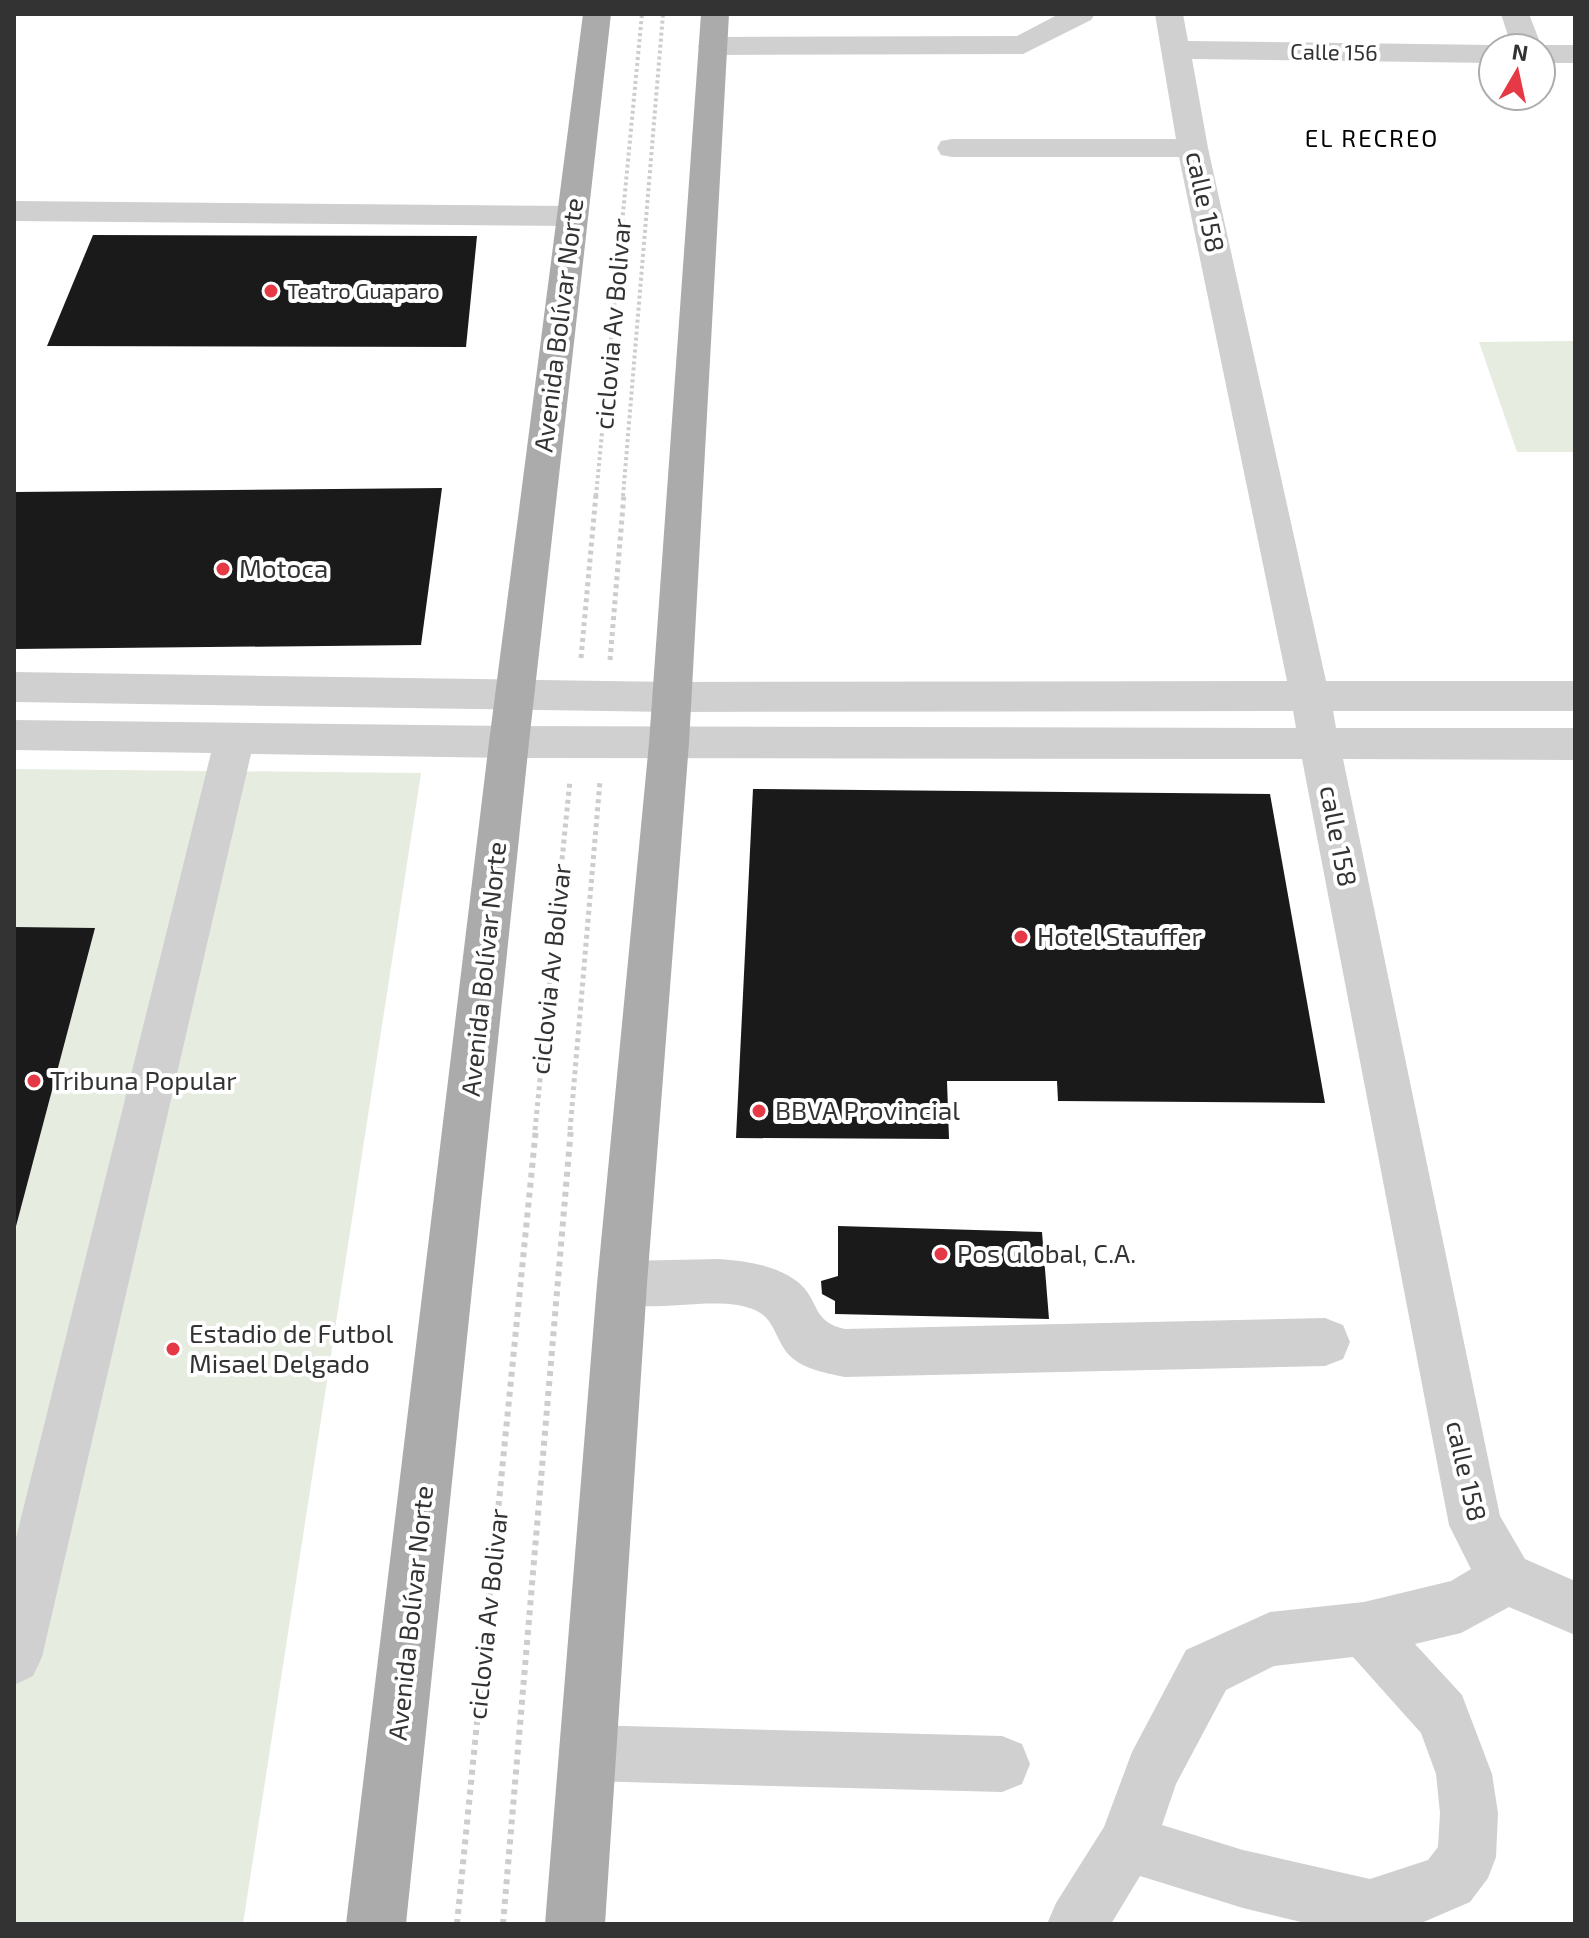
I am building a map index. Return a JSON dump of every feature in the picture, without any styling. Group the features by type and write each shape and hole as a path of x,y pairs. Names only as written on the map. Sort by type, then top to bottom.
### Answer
{"main road":[{"name":"Avenida Bolívar Norte","path":"376,1924 509,742 597,14"},
{"path":"575,1924 622,1284 670,720 714,30"}],"street":[{"path":"714,30 1023,45 1081,14"},
{"name":"Calle 156","path":"1173,32 1477,53"},
{"name":"calle 158","path":"1173,32 1193,148 1310,695 1475,1525 1506,1578"},
{"path":"952,148 1193,148"},
{"path":"14,211 572,216"},
{"path":"14,687 516,694 670,720 1320,746 1575,744"},
{"path":"14,735 509,742 670,720 1310,695 1575,696"},
{"path":"14,1657 235,738"},
{"path":"622,1284 748,1284 769,1291 787,1303 806,1341 823,1350 845,1353 1325,1342"},
{"path":"1077,1924 1127,1843 1152,1772 1206,1670 1270,1639 1364,1629 1461,1606 1506,1578 1575,1608"},
{"path":"1127,1843 1243,1879 1370,1909 1411,1898 1449,1881 1467,1857 1469,1813 1464,1774 1442,1715 1364,1629"},
{"path":"587,1753 1002,1764"}],"path":[{"name":"ciclovia Av Bolivar","path":"581,661 642,14"},
{"name":"ciclovia Av Bolivar","path":"610,663 663,14"},
{"name":"ciclovia Av Bolivar","path":"457,1924 570,771"},
{"name":"ciclovia Av Bolivar","path":"503,1924 601,773"}],"shaded area":[{"path":"1575,341 1575,452 1517,452 1479,342"},
{"name":"Estadio de Futbol Misael Delgado","path":"14,769 421,773 243,1924 14,1924"}],"building":[{"name":"Teatro Guaparo","path":"93,235 477,236 466,347 47,346"},
{"name":"Motoca","path":"442,488 421,645 14,649 14,492"},
{"path":"753,789 1270,794 1325,1103 1058,1101 1057,1081 947,1081 949,1139 736,1138"},
{"name":"Tribuna Popular","path":"14,927 95,928 15,1230 14,1230"},
{"name":"Pos Global, C.A.","path":"838,1226 1042,1232 1049,1319 835,1314 835,1301 822,1294 821,1281 838,1276"}],"place":[{"name":"Teatro Guaparo","path":"271,291"},
{"name":"Motoca","path":"223,569"},
{"name":"Hotel Stauffer","path":"1021,937"},
{"name":"Tribuna Popular","path":"34,1081"},
{"name":"BBVA Provincial","path":"759,1111"},
{"name":"Pos Global, C.A.","path":"941,1254"},
{"name":"Estadio de Futbol Misael Delgado","path":"173,1349"}],"district":[{"name":"EL RECREO","path":"1372,139"}]}
